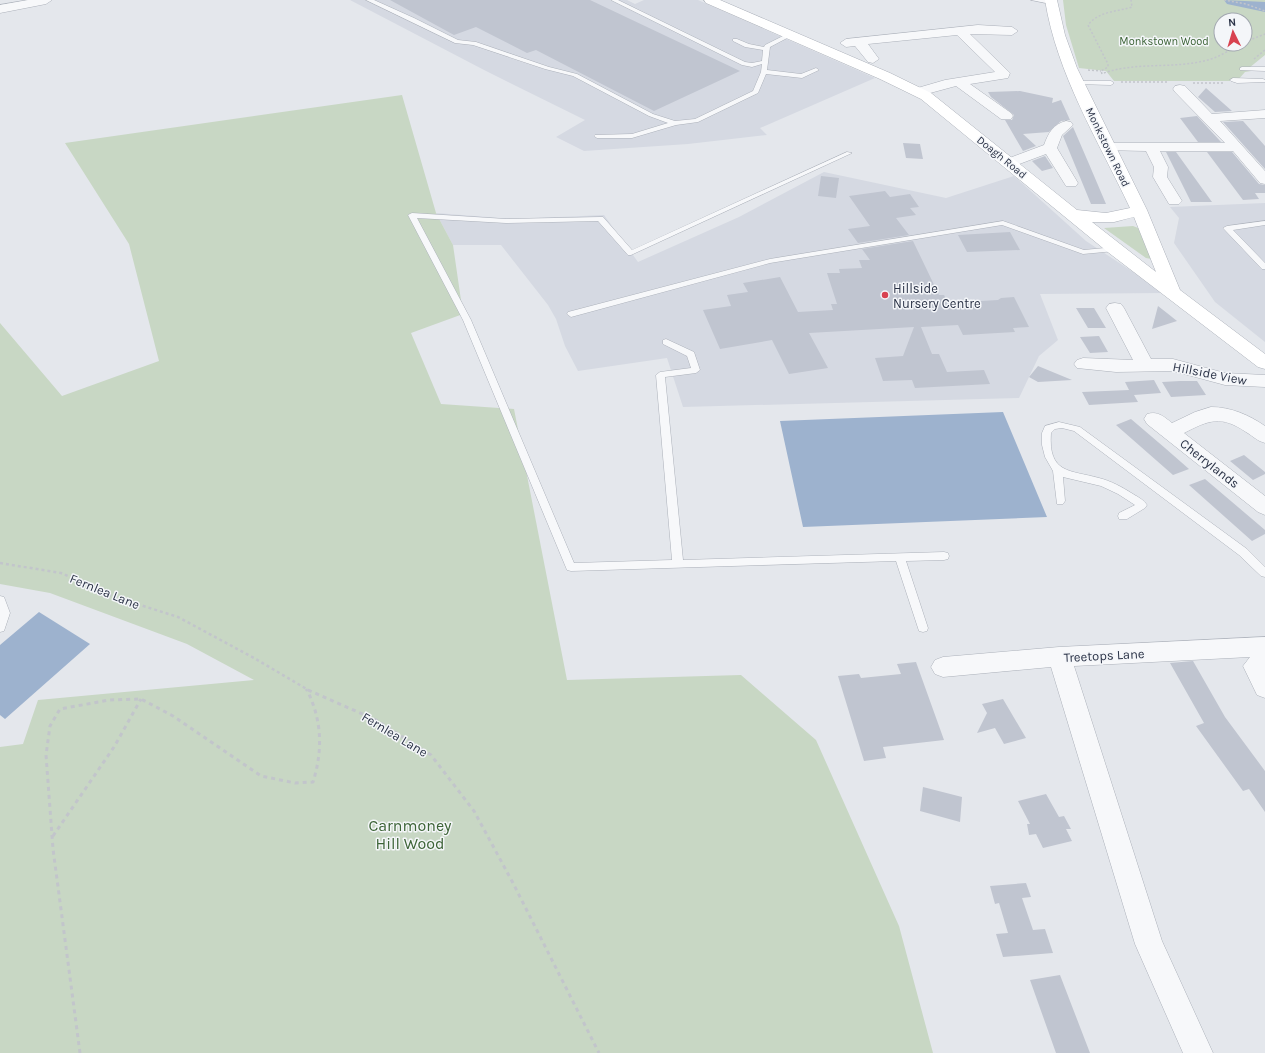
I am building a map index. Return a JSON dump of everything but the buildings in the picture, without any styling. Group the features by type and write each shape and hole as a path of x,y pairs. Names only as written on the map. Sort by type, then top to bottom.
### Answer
{"main road":[{"name":"Doagh Road","path":"715,1 919,92 1115,249 1265,363"},
{"name":"Monkstown Road","path":"1051,1 1058,34 1077,83 1139,210 1172,292"},
{"path":"1072,214 1101,219 1120,217 1139,210"}],"street":[{"path":"0,9 46,0"},
{"path":"873,59 852,43 978,29 1012,31"},
{"path":"919,92 959,82 999,77 1003,75 1003,73 960,31"},
{"path":"959,82 1007,111"},
{"path":"1179,85 1264,176"},
{"path":"1210,118 1265,114"},
{"path":"1009,163 1050,148 1056,132 1066,125"},
{"path":"1107,146 1236,147"},
{"path":"1151,147 1161,167 1160,177 1176,195"},
{"path":"1050,148 1071,183"},
{"path":"1115,308 1145,365"},
{"name":"Hillside View","path":"1083,364 1116,366 1174,364 1240,381 1265,381"},
{"path":"1170,432 1210,414 1231,416 1250,424 1265,436"},
{"name":"Cherrylands","path":"1154,419 1265,507"},
{"name":"Treetops Lane","path":"942,667 1059,657 1265,647"},
{"path":"1059,657 1149,944 1198,1053"},
{"path":"1265,660 1255,666 1265,688"}],"lane":[{"path":"369,0 412,19 457,42 474,43 547,68 575,74 651,114 675,123"},
{"path":"614,0 744,64 752,65 764,62"},
{"path":"1034,0 1051,1"},
{"path":"597,136 632,136 675,123 696,121 756,92 764,72 766,49 772,43 789,35"},
{"path":"735,40 747,46 766,49"},
{"path":"1242,69 1265,69"},
{"path":"764,72 802,76 816,70"},
{"path":"1102,74 1111,82"},
{"path":"1233,80 1263,81"},
{"path":"1077,83 1111,82"},
{"path":"849,153 631,253 600,219 506,221 412,215 468,320 571,567 944,556"},
{"path":"571,314 770,261 1003,223 1083,252 1115,249"},
{"path":"1265,223 1227,228 1265,267"},
{"path":"666,342 691,354 696,370 660,375 678,564"},
{"path":"1123,516 1142,505 1122,490 1100,482 1067,475 1058,471 1053,465 1045,435 1048,428 1056,425 1065,425 1077,429 1242,552 1265,573"},
{"path":"1058,471 1060,501"},
{"path":"900,557 923,628"},
{"path":"0,600 5,613 0,628"}],"path":[{"path":"1102,74 1101,71 1108,68 1108,64 1088,25 1099,14 1124,10 1132,7 1131,0"},
{"path":"1224,0 1246,4 1265,11"},
{"path":"1253,39 1265,34"},
{"path":"1242,69 1265,50"},
{"path":"1102,74 1106,71 1182,64 1211,59 1225,52"},
{"path":"1111,82 1179,85 1217,84 1233,80"},
{"name":"Fernlea Lane","path":"0,563 61,573 112,596 178,617 254,658 305,689 376,720 431,755 474,811 513,883 599,1053"},
{"path":"80,1053 52,837 46,755 50,726 60,709 108,700 141,699 173,716 261,776 280,781 313,782 318,769 321,738 313,702 305,689"},
{"path":"52,837 114,747 141,699"}],"shaded area":[{"path":"350,0 627,0 635,4 644,0 698,0 875,78 760,128 767,135 688,144 584,151 556,137 585,120 486,71"},
{"path":"824,172 946,198 1014,176 1086,241 1165,293 1040,294 1058,340 1039,356 1019,398 683,407 667,358 578,371 565,346 556,319 548,305 501,245 453,245 436,213 514,219 604,215 638,262 739,217"},
{"path":"1265,203 1265,342 1215,302 1174,243 1179,218 1170,207"}],"green space":[{"name":"Monkstown Wood","path":"1063,0 1265,0 1265,55 1249,68 1251,71 1245,72 1237,81 1114,81 1106,71 1079,68 1066,25"},
{"name":"Carnmoney Hill Wood","path":"402,95 436,213 453,245 463,314 411,333 441,404 514,409 567,680 741,675 816,740 899,926 933,1053 0,1053 0,747 23,744 38,700 254,680 187,644 50,593 0,584 0,323 62,396 159,361 129,244 65,143"},
{"path":"1133,226 1138,228 1151,259 1146,258 1104,228"}],"water":[{"path":"1003,412 1047,517 803,527 780,421"},
{"path":"39,612 90,644 5,719 0,715 0,645"}],"waterway":[{"path":"1233,0 1265,7"}],"place":[{"name":"Hillside Nursery Centre","path":"885,295"}]}
